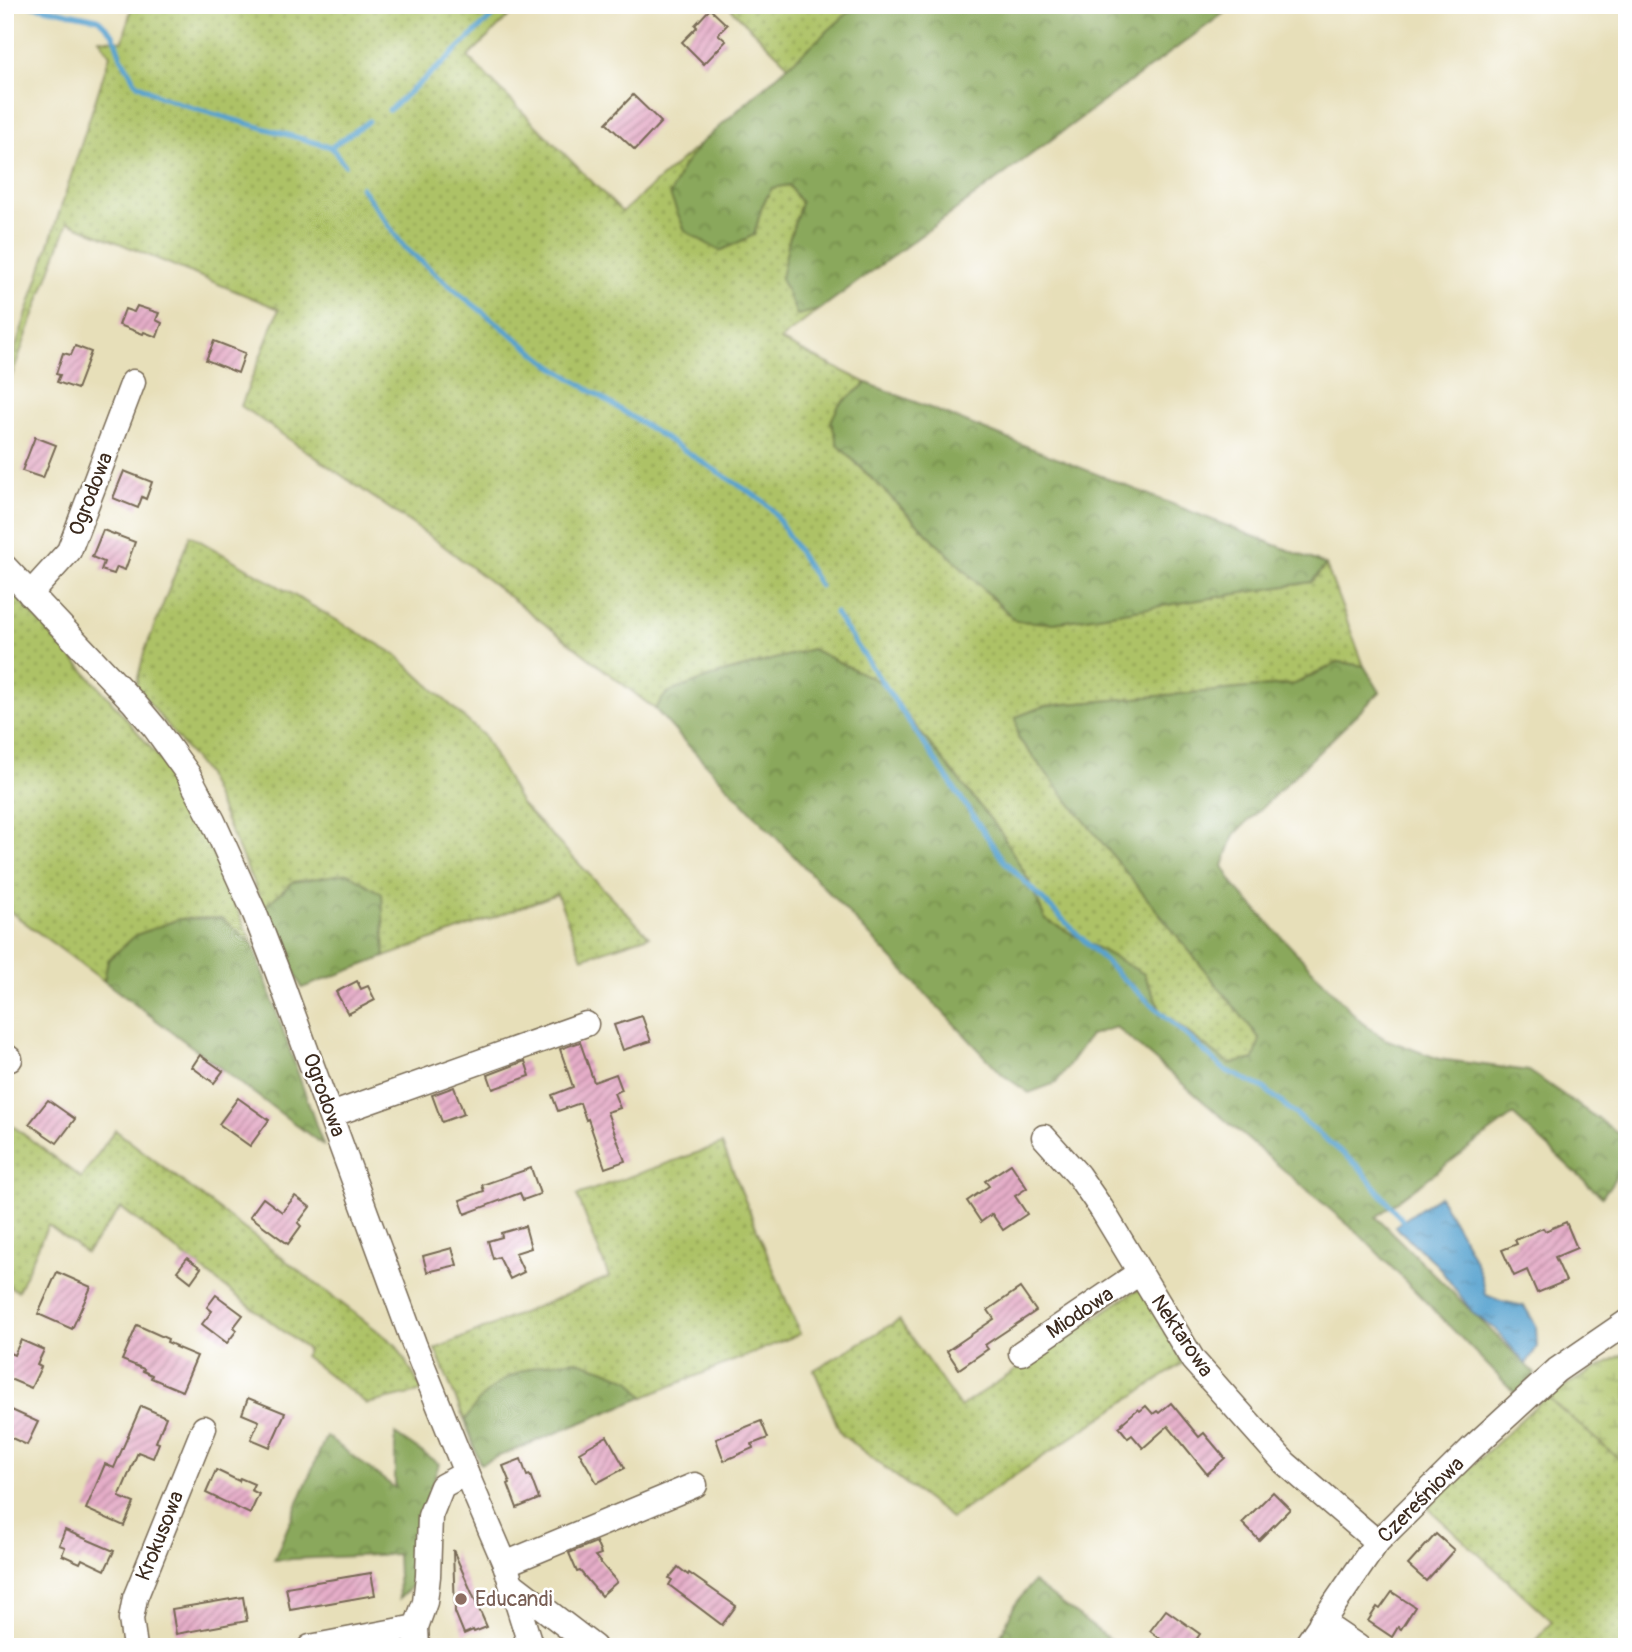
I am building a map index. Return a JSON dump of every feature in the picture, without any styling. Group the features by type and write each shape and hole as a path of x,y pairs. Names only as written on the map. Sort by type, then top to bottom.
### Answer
{"street":[{"name":"Ogrodowa","path":"30,594 69,551 133,382"},
{"name":"Ogrodowa","path":"5,567 134,703 188,774 213,821 256,914 414,1344 509,1574 531,1647"},
{"path":"331,1115 586,1024"},
{"name":"Nektarowa","path":"1044,1138 1078,1175 1093,1197 1193,1360 1285,1463 1377,1542"},
{"name":"Miodowa","path":"1021,1353 1139,1273"},
{"name":"Czereśniowa","path":"1305,1647 1377,1542 1471,1449 1557,1370 1627,1322"},
{"name":"Krokusowa","path":"135,1647 131,1619 135,1598 204,1429"},
{"path":"310,1647 416,1637 425,1602 430,1516 442,1486 466,1473"},
{"path":"583,1644 509,1574 695,1485"},
{"path":"1321,1622 1358,1647"}],"green space":[{"path":"132,5 520,5 468,57 622,212 702,142 682,168 754,235 762,206 772,188 789,185 801,203 789,240 797,314 819,310 780,340 867,383 839,405 838,445 1016,621 1054,623 1311,582 1326,565 1364,666 1339,662 1295,684 1045,706 1017,717 1018,738 1261,1039 1254,1060 1229,1064 1161,1012 1144,974 1045,919 1029,881 1000,831 812,649 719,674 667,693 655,709 441,544 241,406 279,309 68,222 5,394 5,381 110,55 99,39 123,41"},
{"path":"727,5 857,5 789,66"},
{"path":"857,5 1235,5 819,310 797,315 781,278 801,203 789,185 772,188 762,206 754,235 720,251 685,231 670,195 682,168 702,142"},
{"path":"867,383 1326,565 1311,582 1054,623 1016,621 838,445 831,421 839,405"},
{"path":"190,535 395,654 484,736 521,804 649,936 582,958 557,894 385,957 382,894 264,907 205,773 136,686 144,653"},
{"path":"5,584 107,696 183,786 253,945 222,918 179,919 136,935 108,960 104,981 5,908"},
{"path":"812,649 880,682 1000,831 1029,881 1045,919 1144,974 1161,1012 1229,1064 1254,1059 1260,1039 1018,738 1016,717 1045,706 1295,684 1339,662 1364,666 1380,692 1234,835 1223,866 1235,887 1361,1022 1385,1039 1439,1059 1529,1071 1621,1135 1624,1160 1602,1197 1513,1115 1376,1217 1535,1374 1516,1394 1359,1234 1116,1027 1090,1035 1056,1083 1029,1093 1003,1075 655,709 667,693 719,674"},
{"path":"348,873 382,894 385,957 302,988 264,907 293,882"},
{"path":"222,918 253,945 323,1145 104,981 108,960 136,935 179,919"},
{"path":"9,1123 81,1178 115,1130 396,1345 423,1391 367,1404 304,1356 308,1350 121,1208 86,1253 48,1225 18,1291 5,1285 5,1128"},
{"path":"722,1144 800,1334 644,1397 630,1380 484,1395 465,1421 435,1349 609,1277 577,1195"},
{"path":"1143,1286 1183,1363 951,1518 841,1434 814,1370 899,1320 960,1407"},
{"path":"1627,1352 1627,1466 1546,1396"},
{"path":"574,1360 630,1380 644,1397 480,1464 465,1421 480,1400 516,1373 549,1363"},
{"path":"1546,1396 1627,1466 1627,1647 1530,1647 1552,1621 1428,1508"},
{"path":"395,1434 439,1464 425,1505 419,1578 399,1599 397,1554 274,1560 326,1436 395,1488"},
{"path":"1033,1582 1120,1647 996,1647 1014,1606"}],"water":[{"path":"1439,1196 1473,1256 1486,1295 1524,1306 1536,1325 1537,1347 1526,1364 1495,1329 1474,1314 1437,1265 1395,1226"}],"building":[{"path":"710,9 727,25 718,34 726,41 704,64 682,42"},
{"path":"633,95 661,122 635,150 606,123"},
{"path":"137,306 159,313 156,320 162,323 157,337 119,325 125,309 134,312"},
{"path":"214,341 245,353 238,373 206,360"},
{"path":"75,346 91,352 77,389 57,382 60,375 56,374 63,353 71,355"},
{"path":"35,437 56,445 43,478 22,471"},
{"path":"124,471 152,482 146,499 142,497 138,508 113,498"},
{"path":"103,530 135,542 125,570 117,567 114,574 101,570 104,562 92,557"},
{"path":"357,981 361,989 368,986 375,1000 348,1014 336,992"},
{"path":"642,1016 651,1041 623,1050 614,1025"},
{"path":"580,1042 594,1082 616,1074 622,1090 614,1093 620,1108 607,1112 625,1161 605,1168 580,1103 558,1111 552,1095 573,1087 560,1049"},
{"path":"200,1055 223,1071 214,1083 192,1067"},
{"path":"525,1061 530,1076 493,1089 488,1075"},
{"path":"454,1087 464,1114 442,1122 432,1095"},
{"path":"238,1098 269,1120 250,1146 219,1124"},
{"path":"48,1100 75,1119 57,1143 29,1124"},
{"path":"1011,1164 1027,1188 1015,1196 1027,1214 1003,1230 992,1214 981,1222 967,1201 989,1186 985,1181"},
{"path":"531,1168 540,1194 523,1200 520,1193 465,1214 460,1200 484,1191 482,1185"},
{"path":"295,1196 310,1207 298,1223 301,1226 288,1244 250,1216 263,1198 282,1212"},
{"path":"1566,1222 1577,1248 1555,1257 1566,1281 1537,1293 1527,1270 1514,1276 1502,1250 1517,1244 1515,1240"},
{"path":"525,1226 531,1248 515,1253 524,1272 510,1279 499,1257 493,1259 488,1241 502,1237 501,1233"},
{"path":"452,1248 457,1265 427,1272 423,1256"},
{"path":"187,1258 201,1268 191,1282 177,1271"},
{"path":"57,1272 91,1287 72,1329 38,1314"},
{"path":"1020,1288 1036,1311 985,1345 988,1349 959,1369 947,1351 994,1319 988,1310"},
{"path":"216,1295 243,1315 234,1327 237,1330 227,1343 202,1324 212,1311 207,1307"},
{"path":"137,1325 168,1339 167,1342 175,1347 197,1356 182,1391 151,1378 152,1375 143,1371 144,1369 122,1360"},
{"path":"21,1340 44,1350 37,1365 41,1367 31,1388 5,1377 5,1351 14,1355"},
{"path":"248,1398 285,1413 270,1447 251,1439 259,1421 242,1414"},
{"path":"1171,1403 1199,1437 1204,1433 1225,1458 1207,1474 1168,1426 1143,1448 1132,1435 1128,1438 1119,1427 1138,1409 1140,1411 1146,1406 1153,1414 1157,1411 1159,1413"},
{"path":"141,1406 166,1417 153,1458 138,1452 119,1497 134,1503 124,1526 86,1509 105,1464 114,1468"},
{"path":"5,1407 38,1422 27,1445 5,1435"},
{"path":"761,1421 768,1438 724,1461 716,1439"},
{"path":"607,1436 625,1468 597,1483 579,1452"},
{"path":"521,1459 539,1499 517,1508 503,1466"},
{"path":"216,1470 239,1481 240,1478 254,1484 251,1490 259,1494 250,1514 206,1493"},
{"path":"1273,1492 1290,1509 1259,1540 1242,1523"},
{"path":"65,1530 114,1551 105,1570 82,1559 80,1563 62,1555 65,1547 59,1545"},
{"path":"1436,1534 1454,1550 1426,1581 1408,1565"},
{"path":"596,1542 601,1554 595,1556 617,1582 601,1596 580,1571 577,1572 569,1553"},
{"path":"453,1550 487,1627 464,1634 455,1612"},
{"path":"678,1567 736,1606 722,1625 669,1585 672,1580 669,1578"},
{"path":"371,1573 375,1595 290,1610 286,1587"},
{"path":"1392,1592 1415,1607 1401,1629 1398,1627 1392,1637 1368,1621"},
{"path":"243,1597 247,1621 176,1634 172,1609"},
{"path":"1166,1610 1200,1634 1191,1647 1171,1647 1150,1631"}],"waterway":[{"path":"29,5 98,19 113,34 121,57 136,83 159,96 196,109 331,147 369,121"},
{"path":"389,110 504,5"},
{"path":"331,147 345,165"},
{"path":"361,187 404,247 461,295 552,366 762,500 773,511 820,586"},
{"path":"835,613 1003,860 1122,978 1225,1070 1264,1088 1358,1166 1403,1221"}],"place":[{"name":"Educandi","path":"461,1599"}]}
